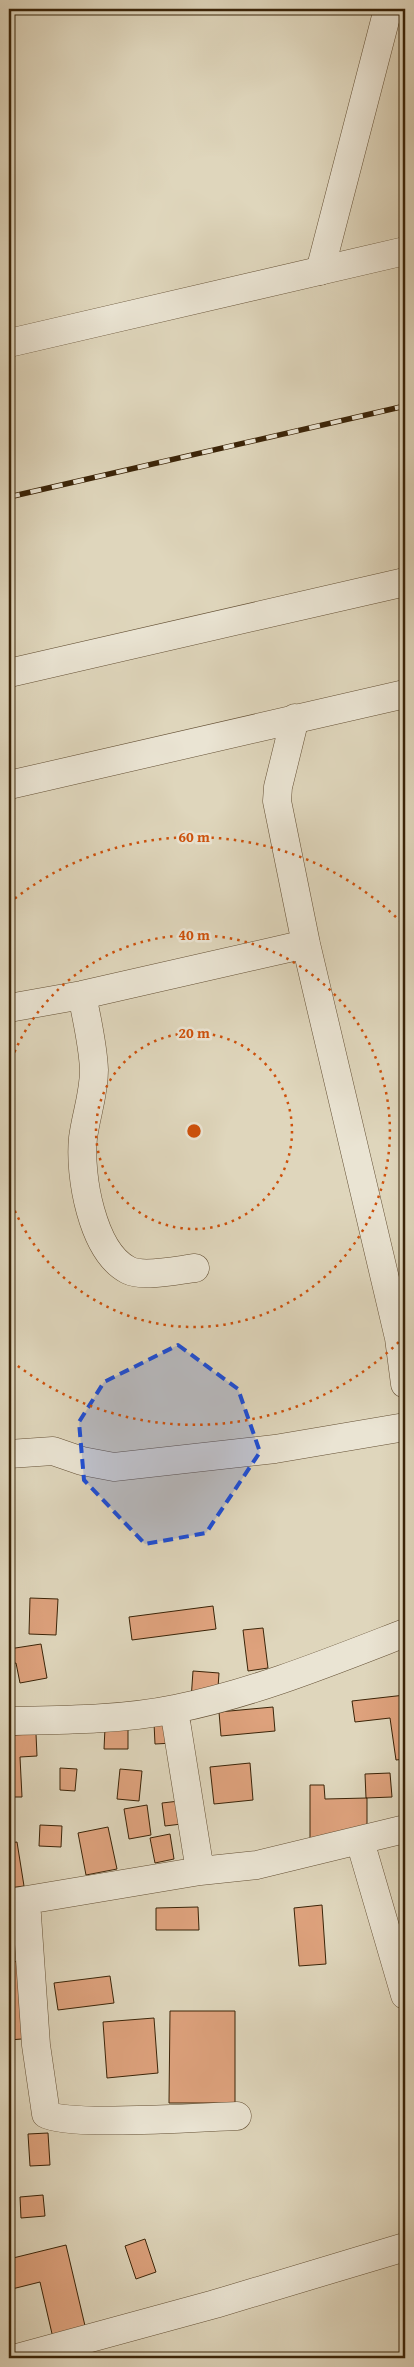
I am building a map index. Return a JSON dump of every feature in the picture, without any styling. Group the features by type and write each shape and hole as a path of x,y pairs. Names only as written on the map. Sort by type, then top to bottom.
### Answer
{"street":[{"path":"320,271 388,9"},
{"path":"9,343 405,251"},
{"path":"9,673 405,582"},
{"path":"9,785 295,718 405,699"},
{"path":"295,718 278,786 277,801 306,944 402,1337 405,1384"},
{"path":"9,1008 82,995 306,944"},
{"path":"82,995 92,1046 94,1072 82,1160 93,1220 105,1248 114,1260 128,1270 142,1274 196,1268"},
{"path":"9,1454 53,1451 82,1461 114,1467 275,1449 405,1427"},
{"path":"9,1721 89,1719 174,1709 255,1688 405,1633"},
{"path":"174,1709 200,1871"},
{"path":"237,2116 82,2121 53,2118 46,2114 18,1902 200,1871 258,1865 360,1841 405,1828"},
{"path":"360,1841 405,1995"},
{"path":"17,2358 215,2304 405,2247"}],"highlighted area":[{"path":"178,1345 238,1389 260,1452 206,1533 145,1544 84,1480 79,1422 104,1382"}],"building":[{"path":"30,1598 58,1599 56,1635 29,1634"},
{"path":"213,1606 216,1629 132,1640 129,1617"},
{"path":"9,1618 12,1618 13,1639 9,1639"},
{"path":"263,1628 268,1668 248,1671 243,1630"},
{"path":"41,1644 47,1678 20,1683 16,1663 9,1664 9,1649"},
{"path":"193,1671 219,1673 217,1702 191,1700"},
{"path":"405,1695 405,1759 396,1760 390,1718 355,1722 352,1701"},
{"path":"273,1707 275,1731 221,1736 219,1712"},
{"path":"190,1721 192,1742 155,1744 154,1723"},
{"path":"105,1728 128,1729 128,1749 104,1749"},
{"path":"36,1734 37,1756 20,1757 22,1797 9,1797 9,1735"},
{"path":"250,1763 253,1800 214,1804 210,1767"},
{"path":"60,1768 77,1769 75,1791 60,1790"},
{"path":"120,1769 142,1771 139,1801 117,1799"},
{"path":"390,1773 392,1797 366,1798 365,1774"},
{"path":"310,1785 324,1785 325,1799 367,1798 367,1837 310,1838"},
{"path":"188,1800 190,1823 165,1826 162,1803"},
{"path":"147,1805 151,1835 129,1839 124,1809"},
{"path":"40,1825 62,1826 61,1847 39,1846"},
{"path":"108,1827 117,1869 86,1875 78,1833"},
{"path":"170,1834 174,1859 155,1863 150,1838"},
{"path":"17,1842 24,1886 9,1888 9,1843"},
{"path":"322,1905 326,1964 299,1966 294,1908"},
{"path":"198,1907 199,1930 156,1930 156,1908"},
{"path":"29,1961 34,2038 9,2040 9,1962"},
{"path":"110,1976 114,2003 58,2010 54,1983"},
{"path":"170,2011 235,2011 235,2103 169,2103"},
{"path":"154,2018 158,2073 107,2078 103,2022"},
{"path":"48,2133 50,2165 30,2166 28,2134"},
{"path":"43,2195 45,2216 21,2218 20,2197"},
{"path":"145,2239 156,2272 136,2279 125,2246"},
{"path":"66,2245 86,2330 53,2338 40,2282 12,2289 9,2275 9,2259"}],"railway":[{"path":"9,497 405,406"}]}
